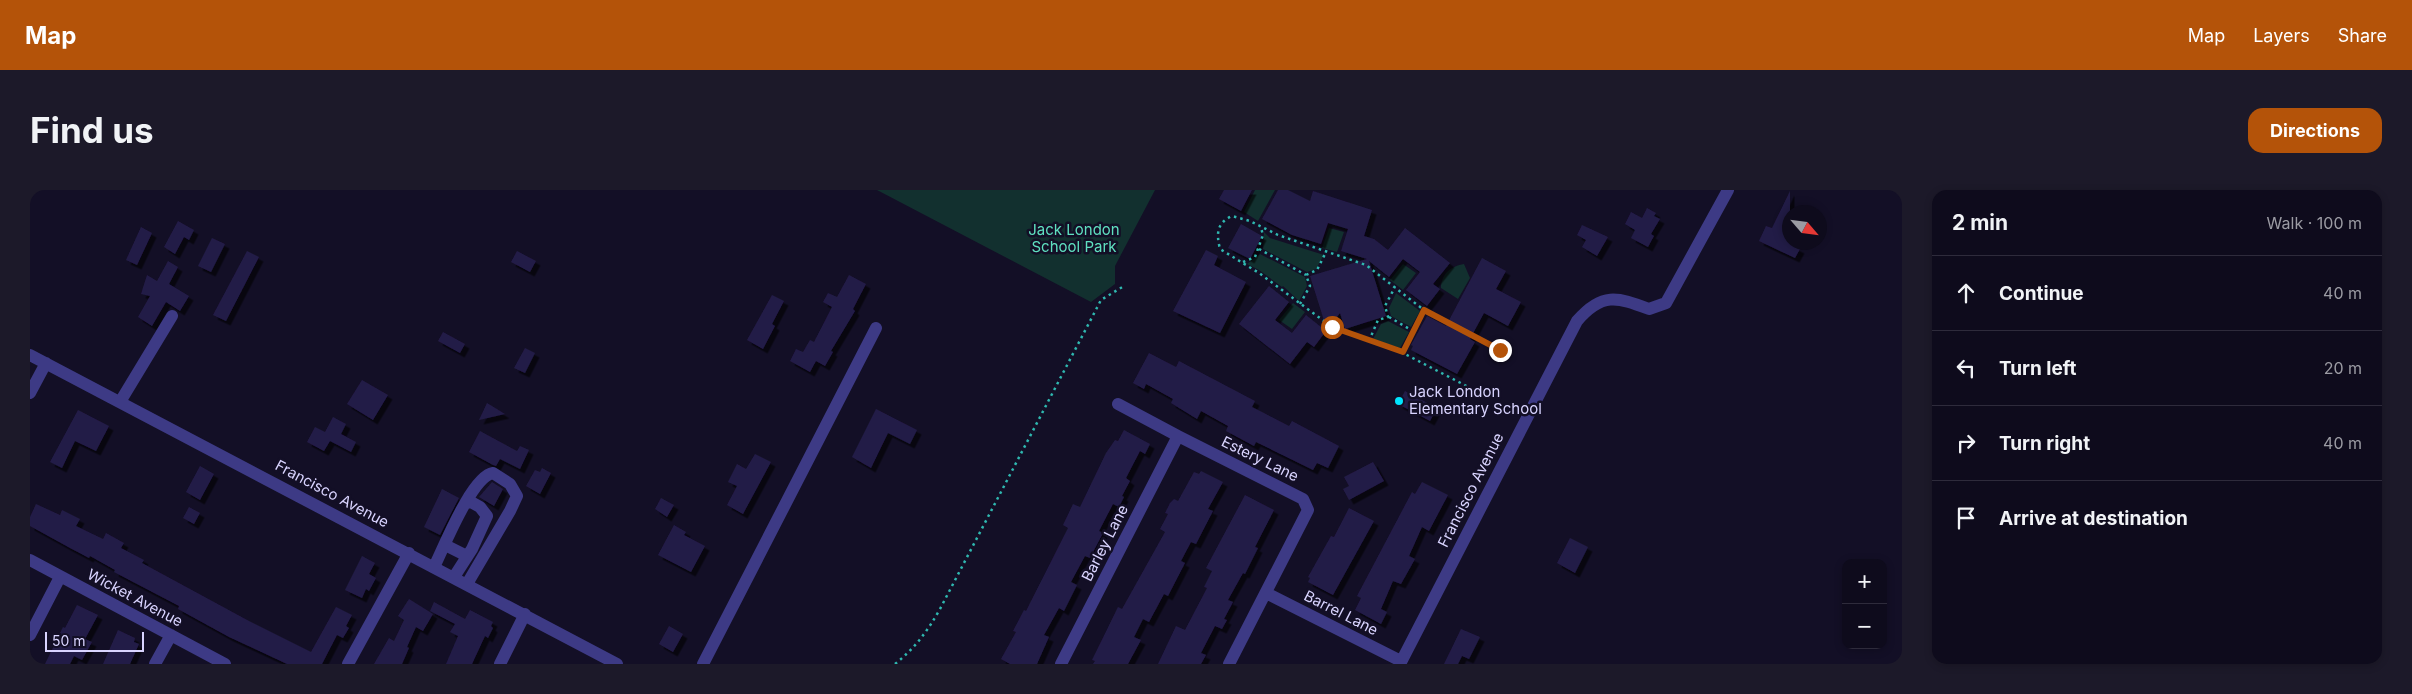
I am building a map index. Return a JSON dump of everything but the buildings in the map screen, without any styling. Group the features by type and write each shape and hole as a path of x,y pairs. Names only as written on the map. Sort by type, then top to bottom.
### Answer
{"street":[{"name":"Francisco Avenue","path":"1401,662 1577,321 1587,309 1603,301 1620,298 1660,312 1671,296 1728,190"},
{"path":"120,402 172,316"},
{"path":"703,664 876,328"},
{"name":"Francisco Avenue","path":"30,355 618,664"},
{"path":"30,393 46,363"},
{"name":"Estery Lane","path":"1118,404 1304,499 1307,504 1308,510 1229,664"},
{"name":"Barley Lane","path":"1062,664 1178,436"},
{"path":"434,567 466,503 479,482 490,473 510,484 516,492 516,496 510,511 467,584"},
{"path":"454,577 468,556 487,516 480,507 471,502 466,503"},
{"path":"445,545 468,556"},
{"path":"348,664 409,553"},
{"name":"Wicket Avenue","path":"30,560 225,664"},
{"path":"30,635 60,577"},
{"name":"Barrel Lane","path":"1266,593 1401,662"},
{"path":"500,664 525,614"},
{"path":"155,664 171,635"}],"path":[{"path":"1478,392 1403,352 1332,327 1242,262 1220,249 1217,237 1218,228 1224,220 1232,216 1250,221 1260,227 1326,252 1366,265 1424,310 1500,350"},
{"path":"1242,262 1249,261 1259,249 1263,235 1260,227"},
{"path":"1259,249 1306,274 1310,286 1300,304"},
{"path":"1306,274 1317,270 1326,252"},
{"path":"895,664 913,650 927,633 1101,300 1124,286"},
{"path":"1395,287 1385,306 1388,317 1413,331"},
{"path":"1403,352 1424,310"},
{"path":"1369,340 1378,320 1388,317"}],"green space":[{"name":"Jack London School Park","path":"877,190 1155,190 1115,266 1115,284 1091,302"},
{"path":"1255,190 1275,190 1258,221 1244,212"},
{"path":"1329,228 1344,232 1337,252 1322,248"},
{"path":"1264,232 1270,238 1324,255 1316,269 1307,272 1263,249"},
{"path":"1260,254 1305,277 1307,286 1299,301 1283,286 1247,264"},
{"path":"1403,264 1416,273 1403,290 1390,280"},
{"path":"1464,264 1470,278 1458,299 1441,288 1441,283 1451,269"},
{"path":"1396,293 1420,311 1411,327 1391,316 1389,308"},
{"path":"1293,303 1305,312 1292,329 1279,320"},
{"path":"1388,321 1409,332 1400,348 1373,339 1381,324"}],"place":[{"name":"Jack London Elementary School","path":"1399,401"}],"route":[{"path":"1332,327 1403,352 1424,310 1500,350"}]}
